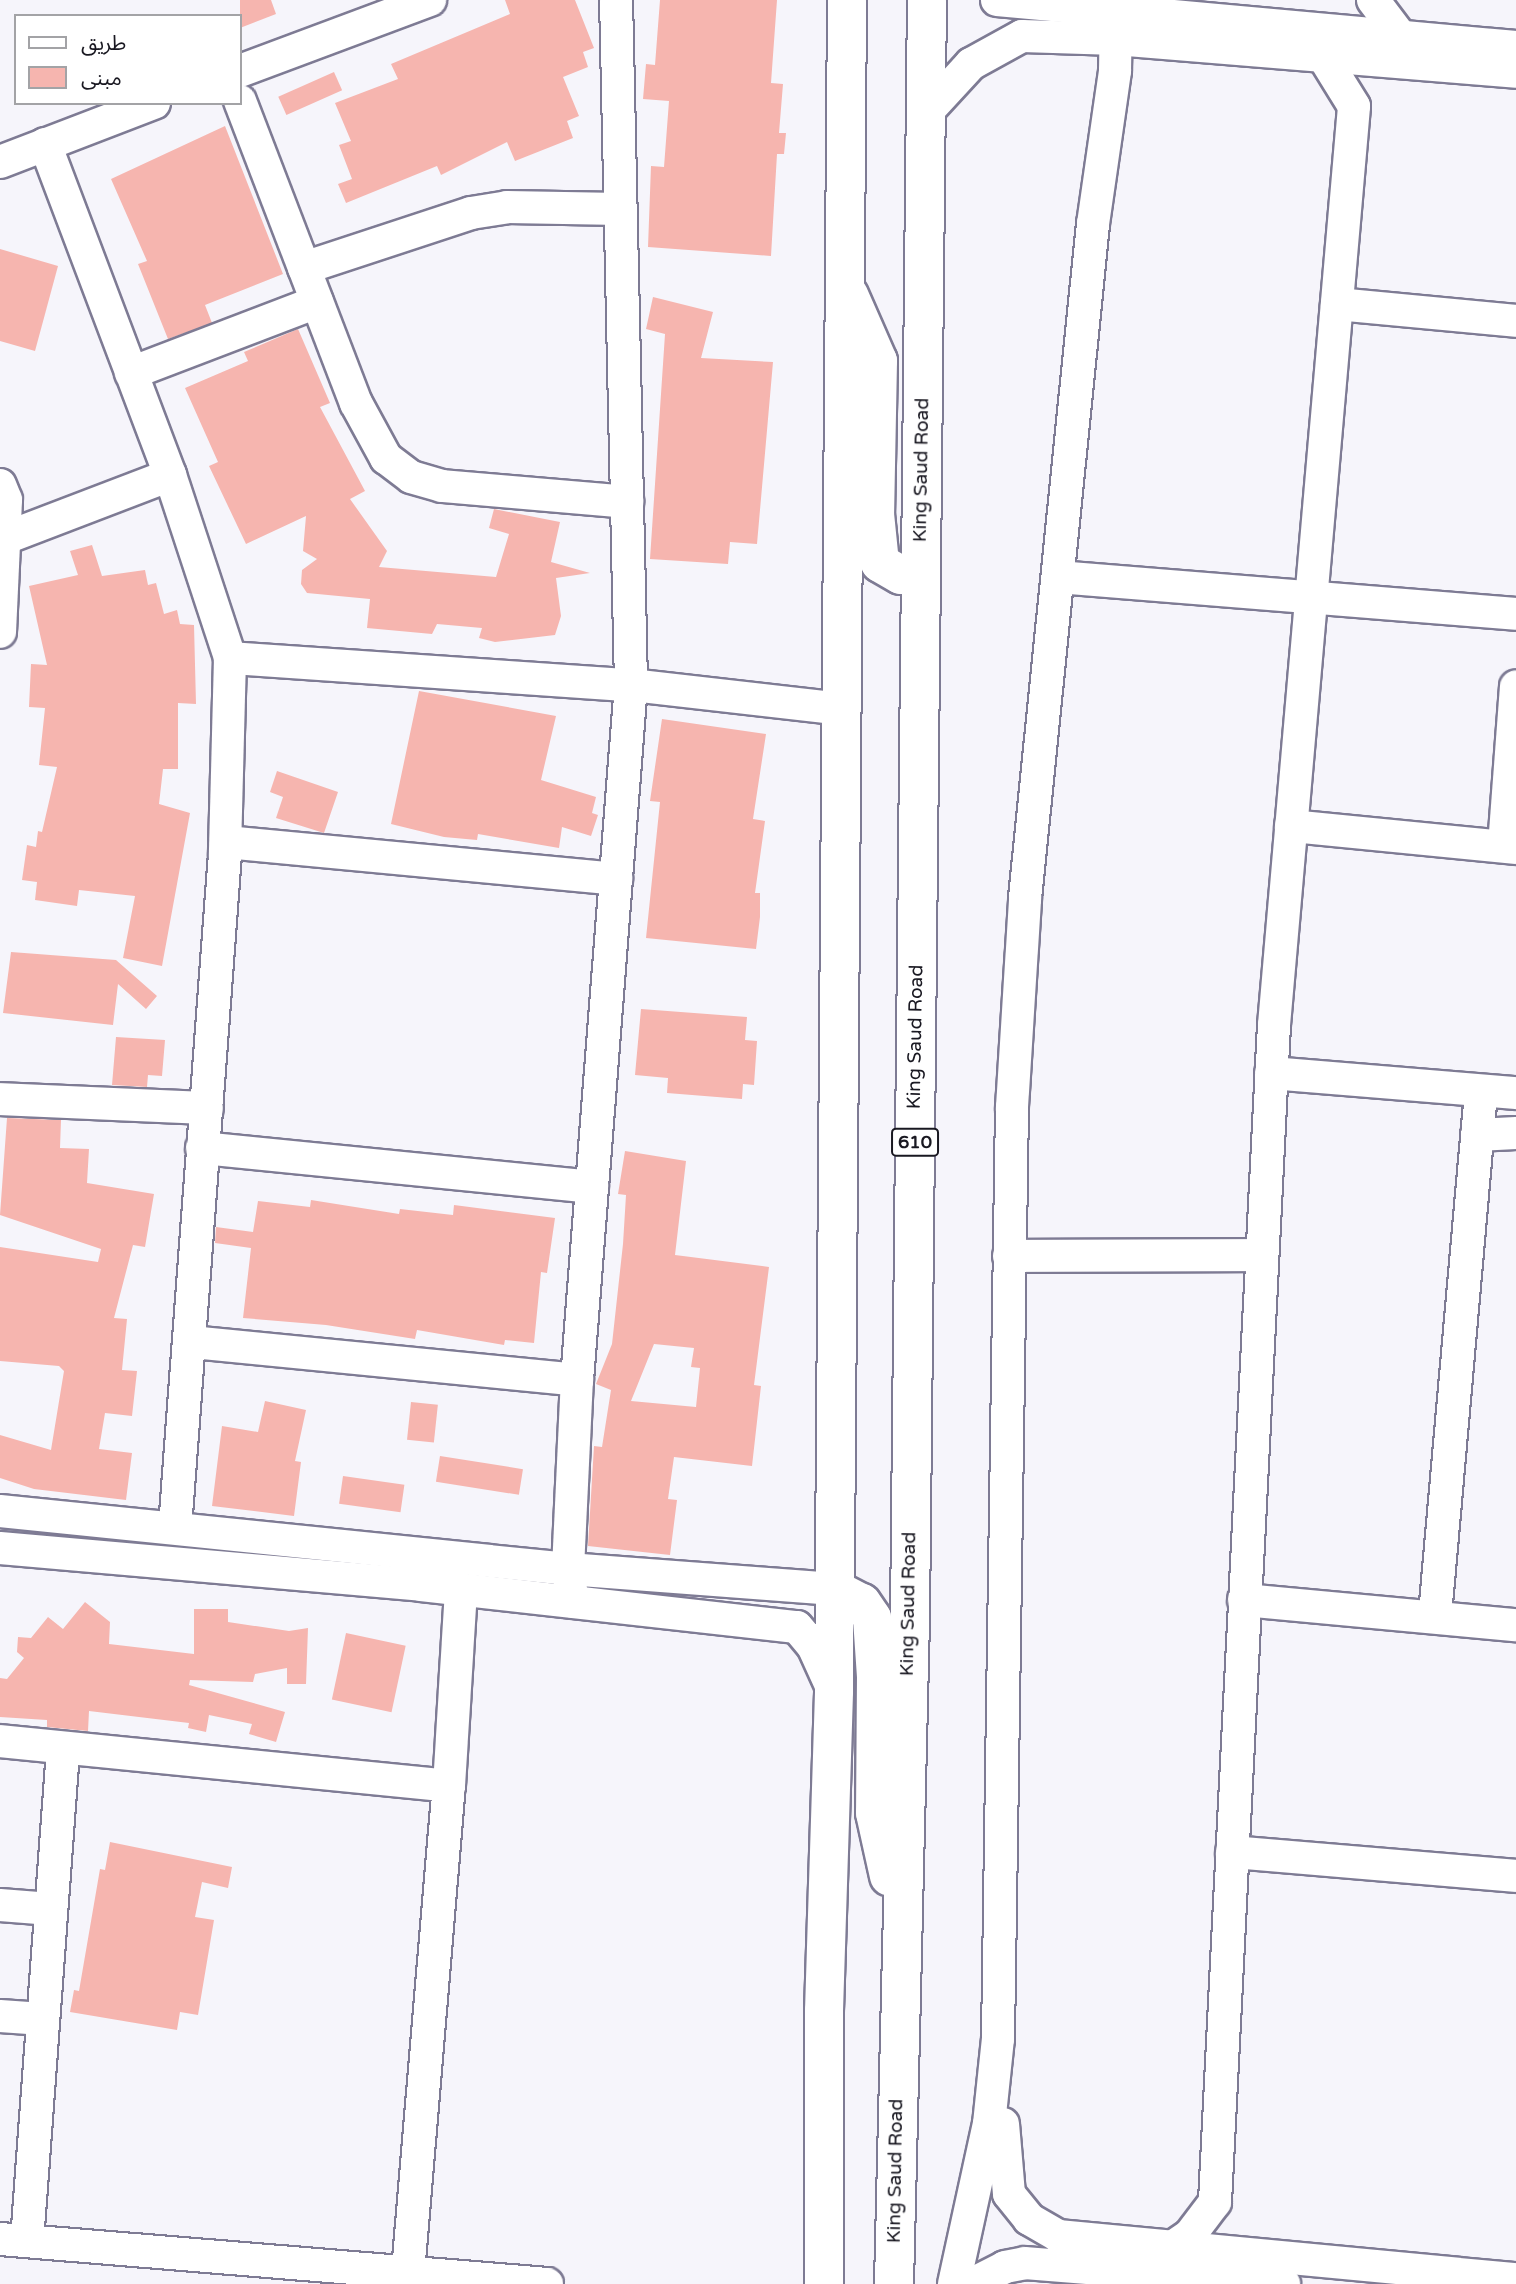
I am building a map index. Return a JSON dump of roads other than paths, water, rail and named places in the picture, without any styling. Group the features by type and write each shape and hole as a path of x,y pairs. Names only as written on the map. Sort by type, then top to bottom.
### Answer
{"main road":[{"path":"824,2284 824,2011 834,1691 847,0"},
{"name":"King Saud Road","path":"894,2284 910,1618 927,0"},
{"path":"845,287 878,361 876,514 880,562 901,575 921,568"},
{"path":"834,1588 862,1603 872,1618 876,1642 874,1813 888,1862 899,1997"}],"street":[{"path":"242,70 430,0"},
{"path":"573,1602 568,1569 578,1380 631,685 617,0"},
{"path":"1161,0 1184,31"},
{"path":"1322,43 1354,0"},
{"path":"1373,0 1398,49"},
{"path":"1022,36 1015,1 1184,31 1398,49 1516,47"},
{"path":"926,113 971,64 1022,36 1114,17"},
{"path":"1114,17 1111,97 1093,224 1025,898 1012,1107 998,2039 1003,2162 1009,2194 1017,2207 1058,2236 1516,2279"},
{"path":"1111,97 1139,65 1184,31"},
{"path":"1254,2255 1234,2239 1214,2202 1271,1073 1354,106 1322,43"},
{"path":"1398,49 1516,72"},
{"path":"1354,106 1398,49"},
{"path":"0,162 149,105"},
{"path":"242,105 369,431 398,468 442,486 627,502"},
{"path":"45,144 170,475 230,658 226,842 202,1148 191,1342 175,1528"},
{"path":"304,268 471,213 520,207 621,209"},
{"path":"131,373 317,302"},
{"path":"1337,304 1516,321"},
{"path":"2,539 170,475"},
{"path":"0,485 6,500 2,539 0,632"},
{"path":"1058,577 1516,614"},
{"path":"230,658 631,685 841,709"},
{"path":"1291,826 1510,847 1516,686"},
{"path":"226,842 616,879"},
{"path":"1271,1073 1516,1093"},
{"path":"1435,1615 1481,1092"},
{"path":"0,1099 207,1108"},
{"path":"1477,1135 1516,1133"},
{"path":"202,1148 592,1187"},
{"path":"1009,1256 1261,1255"},
{"path":"191,1342 578,1380"},
{"path":"0,1511 568,1569 834,1588"},
{"path":"0,1548 461,1589 797,1627 813,1646 834,1691"},
{"path":"408,2272 449,1786 461,1589"},
{"path":"1244,1601 1435,1615 1516,1625"},
{"path":"0,1741 449,1786"},
{"path":"63,1748 43,2019 14,2240 547,2284"},
{"path":"1232,1852 1516,1875"},
{"path":"0,1905 51,1909"},
{"path":"0,2016 43,2019"},
{"path":"954,2284 989,2124 998,2039"},
{"path":"1171,2248 1191,2235 1214,2202"},
{"path":"972,2284 1005,2267 1025,2263 1284,2284"}]}
